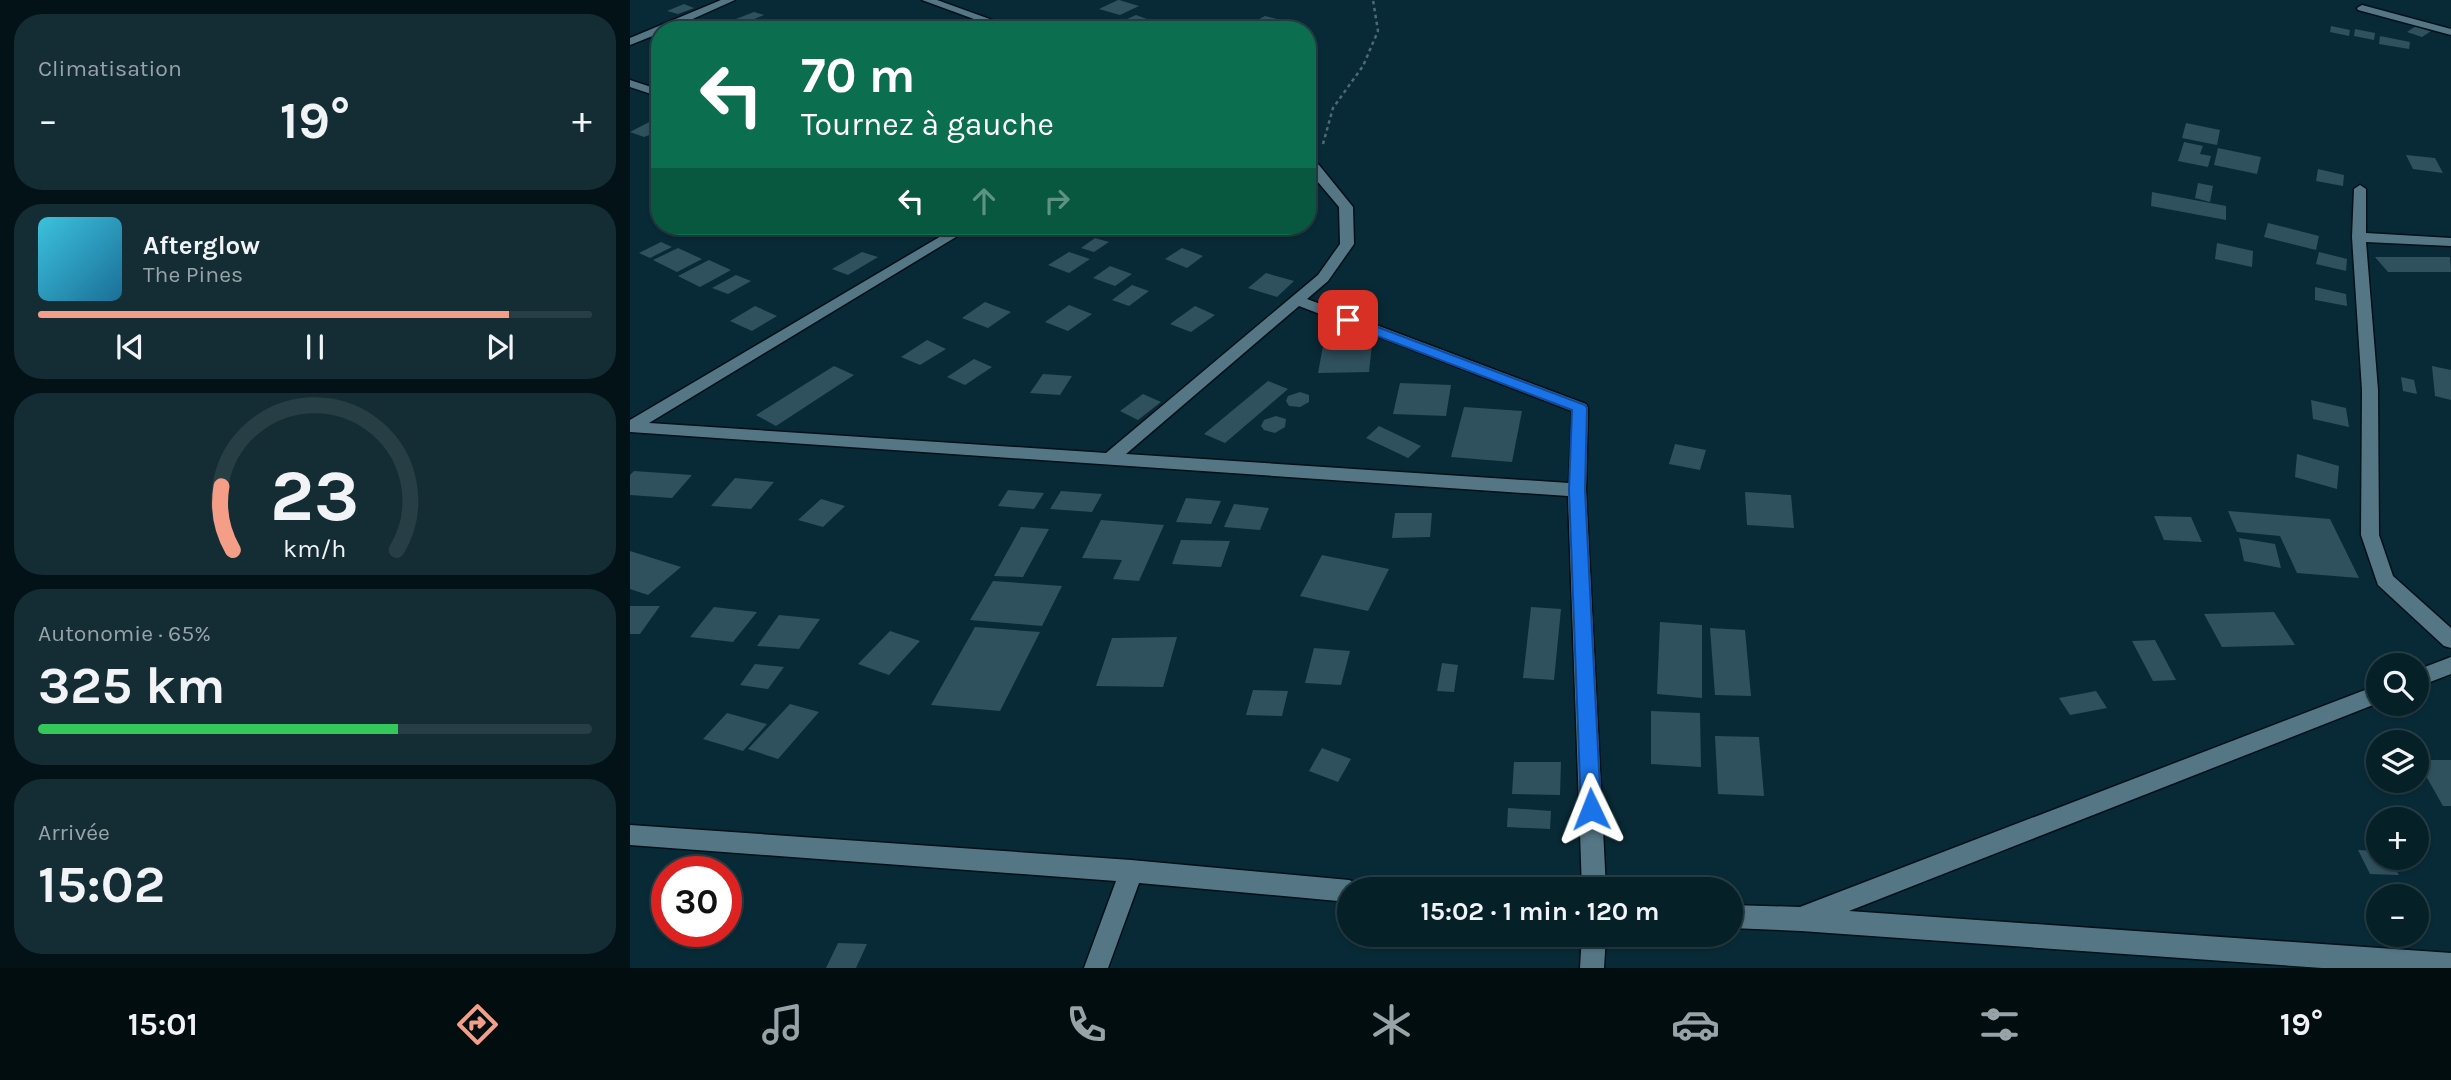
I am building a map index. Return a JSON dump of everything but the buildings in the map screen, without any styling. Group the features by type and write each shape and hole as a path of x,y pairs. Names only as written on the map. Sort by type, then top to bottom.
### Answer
{"street":[{"path":"679,21 730,0"},
{"path":"927,0 989,21"},
{"path":"2362,8 2451,32"},
{"path":"630,41 651,32"},
{"path":"630,83 651,91"},
{"path":"1110,459 1323,278 1347,244 1346,207 1316,172"},
{"path":"2360,189 2359,237 2370,390 2370,535 2385,580 2451,640"},
{"path":"630,427 952,235"},
{"path":"2359,237 2451,242"},
{"path":"1297,300 1580,408 1577,490 1593,877"},
{"path":"630,427 1577,490"},
{"path":"2429,674 2451,665"},
{"path":"1801,919 2366,699"},
{"path":"630,835 1131,871 1337,890"},
{"path":"1096,968 1131,871"},
{"path":"1743,917 1801,919 2451,965"},
{"path":"1592,968 1593,947"}],"path":[{"path":"1316,153 1333,108 1363,66 1378,31 1373,0"}],"route":[{"path":"1348,320 1580,408 1577,490 1591,809"}]}
